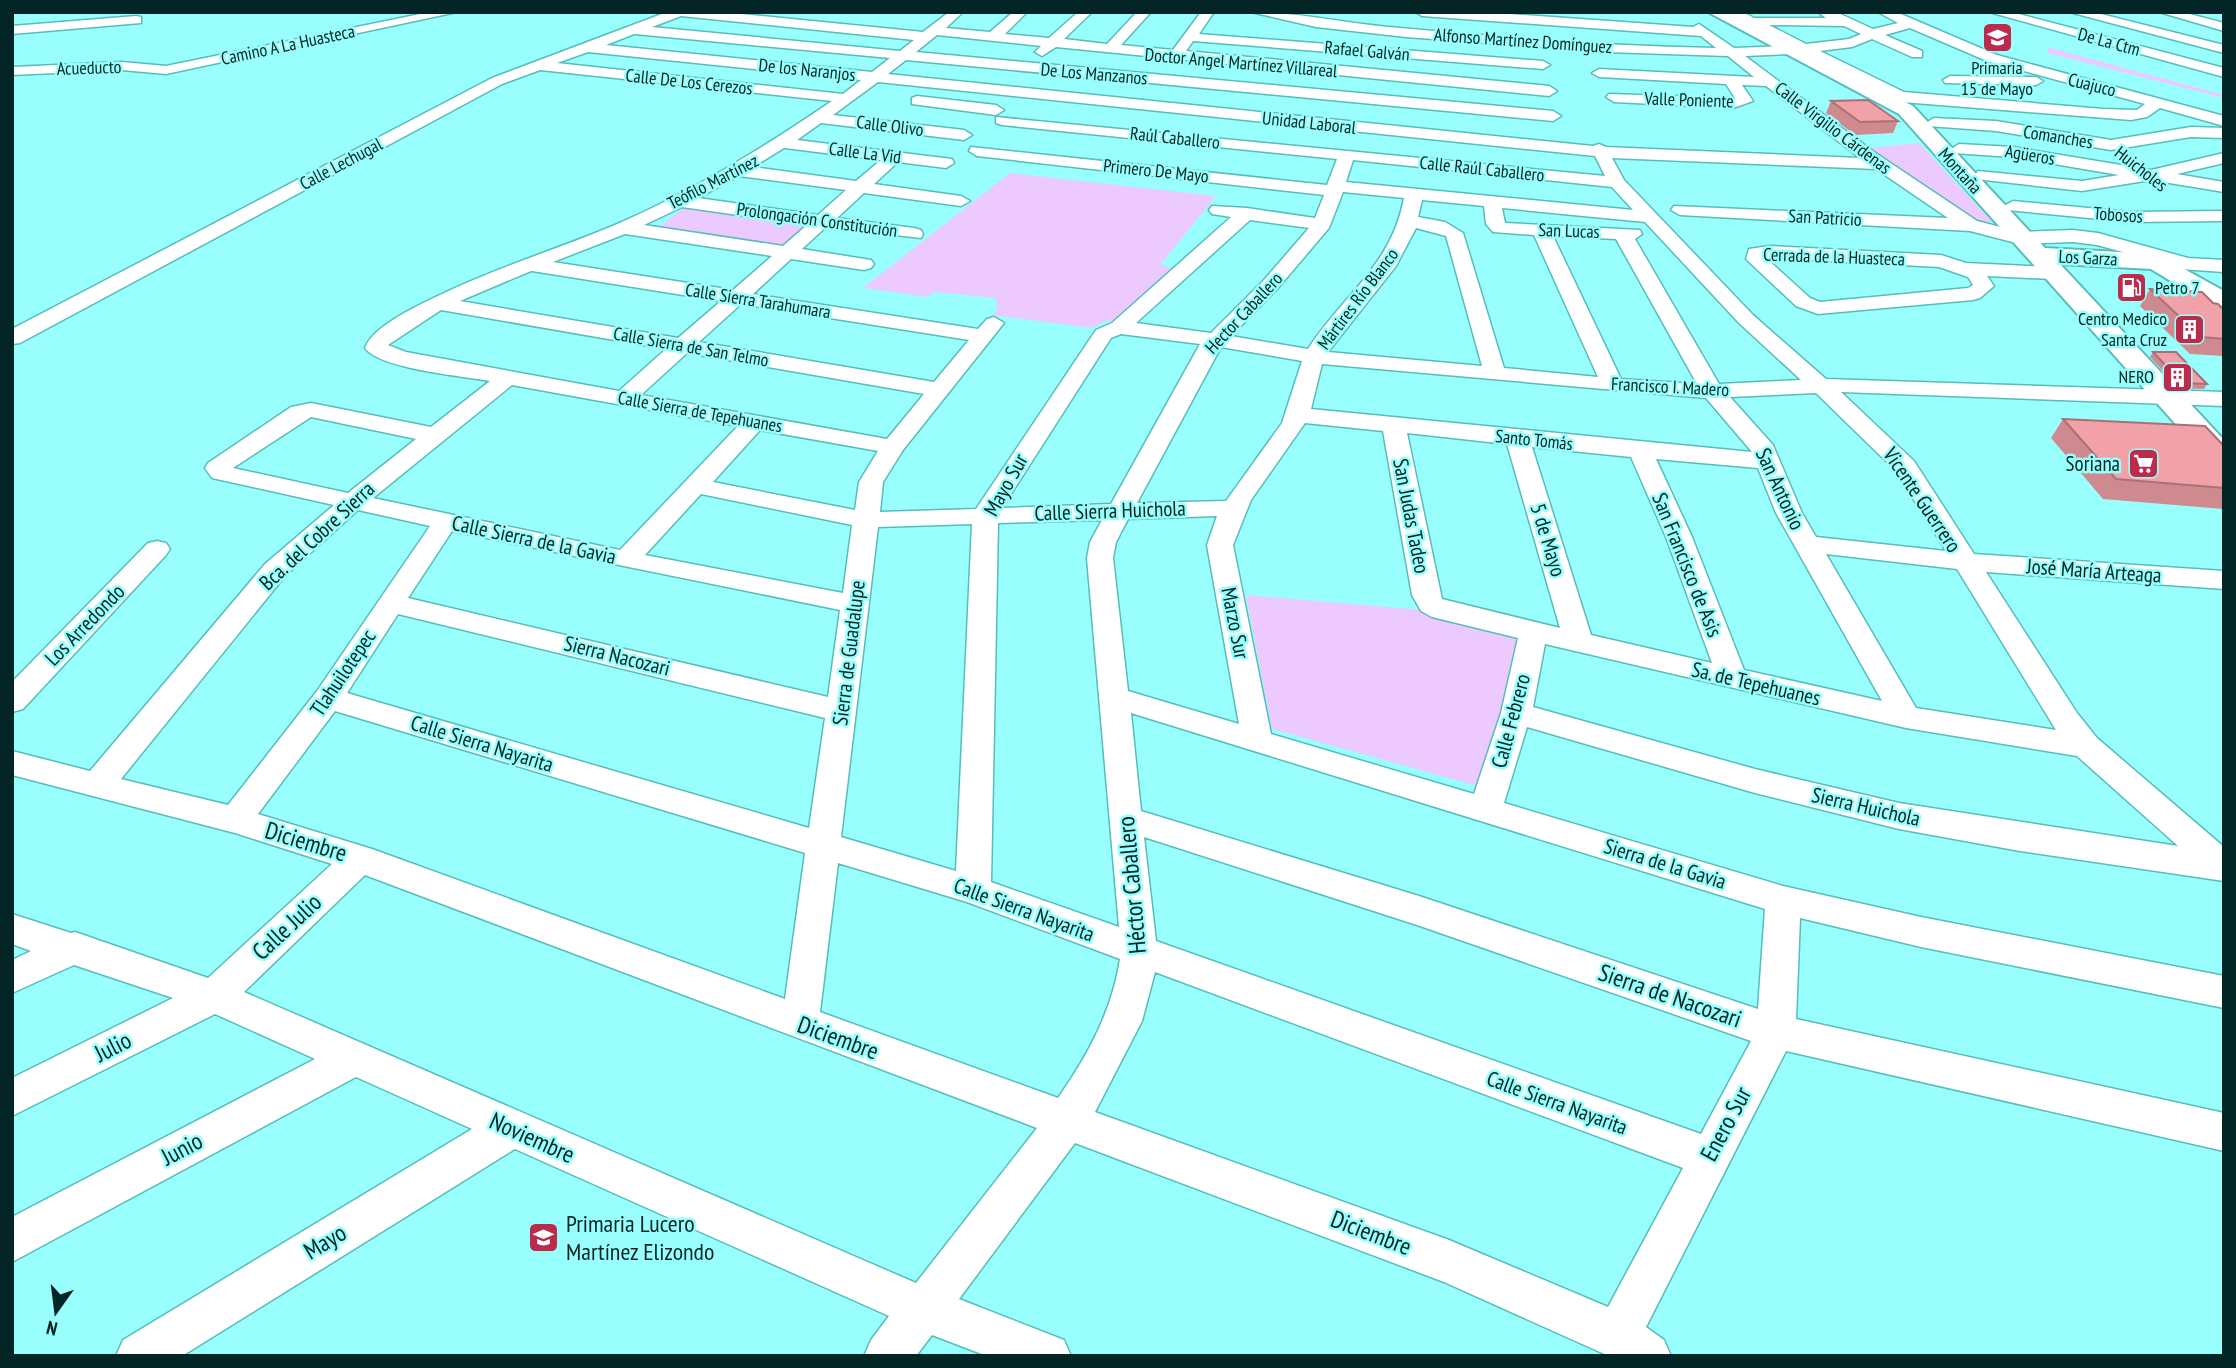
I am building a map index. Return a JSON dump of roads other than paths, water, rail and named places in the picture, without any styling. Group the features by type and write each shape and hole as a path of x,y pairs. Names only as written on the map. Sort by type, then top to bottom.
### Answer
{"main road":[{"name":"Montaña","path":"1714,12 1739,18 1796,49 1889,93 1934,123 1983,174 2045,257 2163,396 2224,459"},
{"name":"Montaña","path":"1889,93 2009,209"},
{"name":"Los Garza","path":"2045,257 2157,262"},
{"path":"2157,262 2224,302"}],"street":[{"name":"Camino A La Huasteca","path":"166,70 451,12"},
{"name":"Doctor Angel Martínez Villareal","path":"680,12 868,31 992,38 1109,50 1551,103"},
{"name":"Calle Lechugal","path":"12,338 486,86 535,65 680,12"},
{"path":"782,44 828,12"},
{"name":"Teófilo Martínez","path":"441,304 624,228 785,143 957,12"},
{"path":"992,38 1021,12"},
{"path":"968,107 1025,68 1086,12"},
{"path":"1109,50 1144,12"},
{"path":"1131,105 1174,57 1208,12"},
{"name":"Alfonso Martínez Domínguez","path":"1258,12 1331,26 1540,43 1731,54 1852,43 1871,34 1911,24"},
{"name":"Calle Virgilio Cárdenas","path":"1422,12 1702,30 1873,160 1970,225"},
{"path":"1584,12 1684,19 1739,18 1911,24"},
{"path":"1684,19 1714,12"},
{"path":"1824,12 1871,34 1904,60 1953,79 1992,58"},
{"name":"Cuajuco","path":"1884,12 1992,58 2181,108 2223,123"},
{"name":"De La Ctm","path":"1995,12 2021,16 2224,73"},
{"path":"2165,12 2224,27"},
{"path":"2068,31 2082,13 2224,52"},
{"path":"868,31 884,18"},
{"name":"Montaña","path":"1739,18 1775,34 1796,49"},
{"path":"1889,93 1953,79 2022,83 2061,77 2091,61 2101,51 2192,19"},
{"path":"12,30 136,20"},
{"path":"1775,34 1846,23"},
{"name":"De Los Manzanos","path":"635,30 1153,80 1551,103"},
{"name":"Rafael Galván","path":"1190,37 1543,65"},
{"path":"1540,43 1562,148"},
{"path":"1889,93 1904,60 1959,44"},
{"name":"De los Naranjos","path":"585,47 1029,93"},
{"path":"2159,76 2160,63 2170,59 2224,52"},
{"name":"Calle De Los Cerezos","path":"535,65 872,97"},
{"name":"Acueducto","path":"12,71 122,66 166,70"},
{"name":"Valle Poniente","path":"1599,73 1774,84"},
{"name":"Raúl Caballero","path":"927,82 901,100 968,107 1156,153 1251,146 1347,155"},
{"name":"Valle Poniente","path":"1614,97 1742,102 1745,99 1733,82"},
{"path":"2112,91 2131,82"},
{"name":"Huicholes","path":"2022,83 2051,110 2111,145 2192,209 2215,216 2224,227"},
{"name":"Unidad Laboral","path":"1029,93 1596,151 1873,160"},
{"path":"1889,93 1993,107 2131,115 2141,114 2159,102"},
{"path":"2181,108 2205,94"},
{"name":"Calle Olivo","path":"817,118 964,135"},
{"path":"1251,146 1264,119"},
{"name":"Comanches","path":"1934,123 1996,127 2111,145 2191,132 2223,123"},
{"name":"Calle La Vid","path":"785,143 946,163"},
{"name":"Agüeros","path":"1959,149 2013,152 2151,174 2224,158"},
{"name":"Vicente Guerrero","path":"1596,151 1617,182 1746,319 1883,442 1905,466 2066,722 2086,746 2223,867"},
{"name":"Primero De Mayo","path":"976,152 1156,153 1336,188 1414,193 1649,217"},
{"name":"Calle Raúl Caballero","path":"1347,155 1617,182"},
{"name":"Hector Caballero","path":"1121,510 1209,346 1305,247 1322,224 1347,155"},
{"path":"624,398 895,156"},
{"path":"736,170 961,201"},
{"path":"1983,174 2082,186 2151,174 2224,187"},
{"name":"Mártires Río Blanco","path":"1232,508 1300,415 1314,357 1342,315 1393,256 1409,221 1414,193"},
{"name":"Prolongación Constitución","path":"678,201 915,234"},
{"name":"San Lucas","path":"1492,201 1497,226 1668,235"},
{"name":"Tobosos","path":"2009,209 2131,217 2215,216"},
{"path":"1217,210 1322,224"},
{"name":"San Patricio","path":"1680,210 1970,225"},
{"name":"Mayo Sur","path":"973,890 985,516 996,493 1103,334 1119,327 1247,213"},
{"path":"2131,217 2185,263"},
{"path":"1409,221 1438,226 1454,233 1495,374"},
{"path":"1970,225 2045,257 2073,236 2098,239 2185,263"},
{"name":"Prolongación Constitución","path":"624,228 864,264"},
{"path":"1541,230 1613,385"},
{"name":"San Antonio","path":"1622,233 1713,391 1750,432 1768,461 1780,494 1906,717"},
{"name":"Cerrada de la Huasteca","path":"1974,273 1983,289 1973,294 1818,308 1803,302 1755,256 1769,252 1941,261 1974,273 2045,257"},
{"name":"Los Garza","path":"2157,262 2224,266"},
{"name":"Calle Sierra Tarahumara","path":"532,265 737,298 989,330"},
{"name":"Calle Sierra de San Telmo","path":"441,304 940,390"},
{"name":"Calle Sierra de Tepehuanes","path":"441,304 389,332 377,341 376,348 401,358 892,447"},
{"name":"Francisco I. Madero","path":"1119,327 1314,357 1613,385 1713,391 1819,386 2224,398"},
{"name":"Sierra de Guadalupe","path":"800,1024 871,482 892,447 989,330"},
{"name":"Bca. del Cobre Sierra","path":"98,785 275,570 353,501 507,378"},
{"name":"Calle Sierra de la Gavia","path":"434,435 311,410 299,412 217,468 221,472 445,522 854,604"},
{"name":"Santo Tomás","path":"1300,415 1640,451 1768,461"},
{"path":"626,560 755,422"},
{"name":"San Judas Tadeo","path":"1394,426 1431,606"},
{"name":"5 de Mayo","path":"1517,438 1578,641"},
{"name":"San Francisco de Asis","path":"1640,451 1679,537 1733,679"},
{"name":"Calle Sierra Huichola","path":"698,486 867,520 1232,508"},
{"name":"Marzo Sur","path":"1232,508 1220,545 1257,740"},
{"name":"Héctor Caballero","path":"887,1356 1067,1123 1130,1003 1139,976 1116,698 1100,558 1108,528 1121,510"},
{"name":"Tlahuilotepec","path":"235,821 328,698 445,522"},
{"name":"José María Arteaga","path":"1807,544 1965,562 2224,580"},
{"name":"Los Arredondo","path":"12,701 157,549"},
{"name":"Sierra Nacozari","path":"391,603 842,711"},
{"name":"Sa. de Tepehuanes","path":"1431,606 1442,611 1906,717 2086,746"},
{"name":"Calle Febrero","path":"1486,810 1516,713 1534,631"},
{"name":"Calle Sierra Nayarita","path":"328,698 654,796 823,843 973,890 1708,1157"},
{"name":"Sierra de la Gavia","path":"1116,698 1783,900 1921,932 2224,992"},
{"name":"Sierra Huichola","path":"1516,713 1781,788 1897,815 1982,832 2223,867"},
{"name":"Diciembre","path":"12,763 235,821 360,859 1067,1123 1449,1262 1633,1345"},
{"name":"Sierra de Nacozari","path":"1127,819 1419,911 1776,1032 2224,1132"},
{"name":"Calle Julio","path":"214,996 360,859"},
{"name":"Enero Sur","path":"1633,1345 1708,1157 1776,1032 1783,900"},
{"name":"Noviembre","path":"12,929 75,947 214,996 510,1129 924,1309 1048,1356"},
{"path":"12,976 75,947"},
{"name":"Julio","path":"12,1098 214,996"},
{"name":"Junio","path":"12,1240 352,1059"},
{"name":"Mayo","path":"139,1356 510,1129"}],"place":[{"name":"Primaria 15 de Mayo","path":"1997,37"},
{"name":"Petro 7","path":"2132,288"},
{"name":"Centro Medico Santa Cruz","path":"2190,329"},
{"name":"NERO","path":"2177,377"},
{"name":"Soriana","path":"2143,464"},
{"name":"Primaria Lucero Martínez Elizondo","path":"543,1238"}]}
